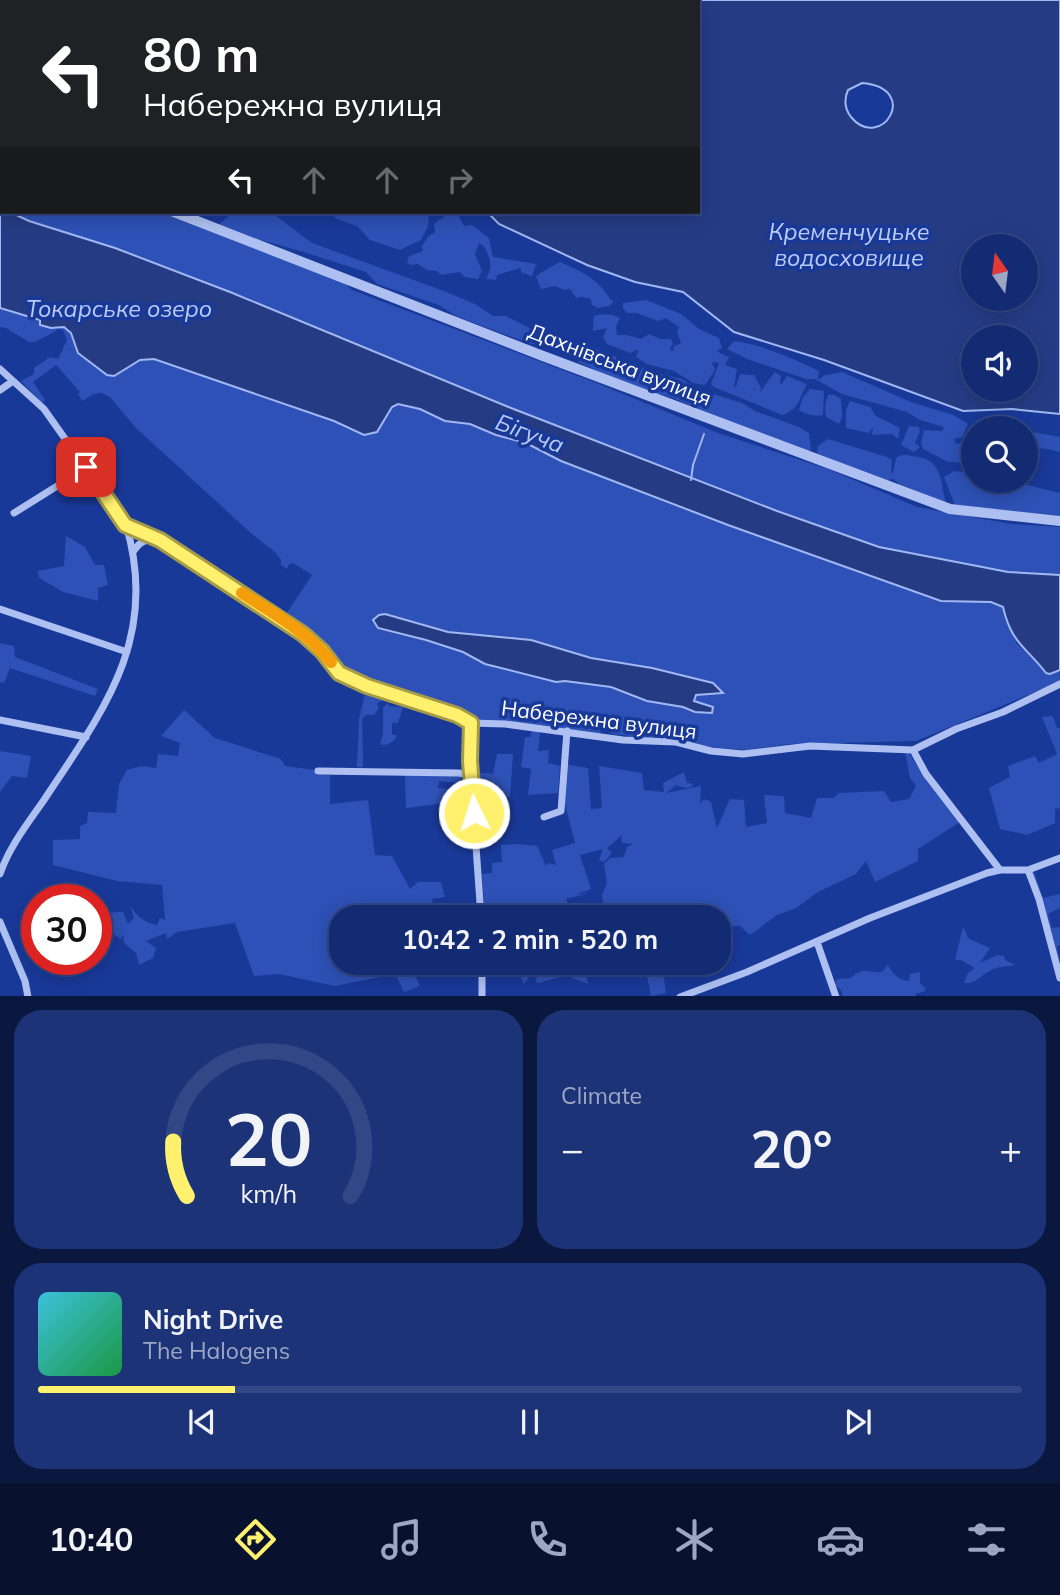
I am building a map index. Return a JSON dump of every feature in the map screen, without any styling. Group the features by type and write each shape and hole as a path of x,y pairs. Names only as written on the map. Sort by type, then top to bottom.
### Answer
{"street":[{"name":"Дахнівська вулиця","path":"179,214 542,356 950,509 1060,521"},
{"path":"0,369 44,409 125,525 133,553 138,600 127,652 111,694 86,737 22,832 0,874"},
{"path":"0,390 13,381"},
{"path":"15,513 86,467"},
{"name":"Набережна вулиця","path":"125,525 157,538 303,634 322,651 339,673 367,686 457,715 471,723 505,724 623,740 677,742 711,751 743,754 810,746 913,750 956,729 1003,712 1060,684"},
{"path":"133,553 145,540 157,538"},
{"path":"0,609 127,652"},
{"path":"0,720 86,737"},
{"path":"471,723 480,905"},
{"path":"544,817 561,811 566,731"},
{"path":"913,750 926,774 1000,870"},
{"path":"318,771 472,775"},
{"path":"680,996 737,977 915,900 1000,870 1028,870 1060,858"},
{"path":"1028,870 1060,978"},
{"path":"0,922 25,981 28,996"},
{"path":"817,942 836,996"},
{"path":"482,975 482,996"}],"shaded area":[{"path":"14,214 168,214 177,217 342,281 352,290 594,382 718,433 828,469 917,507 1011,524 1060,527 1060,575 1008,572 879,547 777,511 511,408 230,292 115,248"},
{"path":"232,214 274,214 312,243 444,291 475,304 493,316 506,316 535,331 561,337 586,350 589,346 653,372 682,379 697,389 742,403 755,411 799,427 809,433 811,450 745,429 673,398 631,386 578,362 582,353 528,343 458,317 439,305 377,284 366,272 239,234 218,225"},
{"path":"331,214 429,214 428,226 421,240 400,250 370,240 357,226"},
{"path":"447,214 458,214 464,226 472,225 489,238 493,257 536,264 532,276 522,273 520,268 497,275 496,280 486,279 490,262 483,245 479,243 475,254 482,271 478,279 464,277 460,272 441,275 418,264 407,263 409,256 423,251 422,246 435,232 434,224"},
{"path":"560,262 589,277 614,301 609,306 598,308 592,305 591,299 576,298 570,289 564,290 555,286 541,289 536,277"},
{"path":"646,300 681,314 699,329 719,338 722,348 718,352 729,357 725,365 737,369 734,387 740,374 754,375 761,388 760,392 775,372 781,376 782,384 787,376 807,384 798,403 782,415 714,387 711,384 719,363 712,362 715,370 705,385 693,383 674,371 647,364 636,357 639,349 630,353 607,344 603,337 607,328 593,331 594,316 613,315 620,318 616,327 617,335 641,339 649,334 661,339 671,339 673,344 670,348 674,351 673,347 681,343 677,333 679,327 666,318 658,321 637,313 627,313 623,308 623,303"},
{"path":"0,308 40,320 40,324 64,327 71,333 78,353 114,376 140,360 154,359 334,421 364,435 387,417 392,407 398,404 420,409 445,421 470,424 526,443 561,461 728,525 941,601 991,602 1003,607 1005,620 1017,644 1050,674 1060,670 1060,682 916,741 790,744 746,750 612,734 609,732 611,725 602,723 600,734 470,719 388,692 341,670 313,637 284,617 312,575 293,563 289,564 287,569 281,565 275,552 136,428 110,397 101,393 94,394 82,401 78,394 80,392 56,365 33,382 45,400 42,403 21,381 34,374 34,368 50,357 58,359 67,340 63,330 57,328 35,342 29,342 0,327"},
{"path":"734,341 767,349 819,371 818,380 825,375 842,372 911,402 953,415 961,420 961,437 954,439 956,444 961,443 961,463 948,462 923,449 921,442 924,430 942,431 944,427 920,420 907,412 842,394 815,379 806,379 747,359 727,349"},
{"path":"810,389 824,391 823,415 811,415 799,410 803,397"},
{"path":"828,395 841,399 842,417 839,424 826,417"},
{"path":"850,401 870,407 876,416 900,428 898,439 892,434 872,435 873,427 869,433 846,428 846,410"},
{"path":"909,426 919,427 920,432 915,443 920,447 914,452 901,445"},
{"path":"1038,433 1060,437 1060,452 1042,448 1038,450"},
{"path":"828,439 887,457 892,460 893,473 896,458 900,456 929,461 938,471 946,503 899,484 894,479 881,481 817,453 818,446"},
{"path":"954,471 961,472 961,493 1038,493 1038,488 1060,493 1060,516 955,505 944,477"},
{"path":"66,536 85,547 95,565 104,565 108,585 98,588 98,601 63,592 39,578 38,571 64,566"},
{"path":"0,643 14,646 15,657 98,689 95,696 10,668 4,683 0,682"},
{"path":"366,690 385,698 377,704 379,708 374,715 366,715 362,719 363,767 357,767 359,719"},
{"path":"388,703 389,706 403,707 398,723 392,723 392,735 397,735 396,737 391,743 382,745 383,707"},
{"path":"184,710 215,738 281,759 285,766 315,770 316,775 330,775 330,804 368,800 375,855 392,856 410,889 418,882 441,882 445,897 432,899 433,905 329,905 329,975 390,975 335,986 279,974 254,976 235,923 177,932 167,939 166,933 146,941 156,948 153,958 139,965 136,953 124,943 123,935 121,939 112,929 112,912 123,912 128,924 134,918 130,906 141,918 157,925 160,918 165,920 162,885 117,881 53,865 53,840 80,839 80,826 87,823 88,812 116,813 119,784 127,770 141,766 156,768 158,754 178,756 180,743 161,736"},
{"path":"1053,716 1057,728 1060,728 1060,808 1055,809 1055,823 1027,835 1000,829 989,788 1010,777 1008,766 1035,756 1039,763 1057,754 1042,717"},
{"path":"532,731 540,732 538,751 549,750 548,763 560,766 558,793 528,795 531,769 521,767 525,737 530,737"},
{"path":"0,751 31,756 27,778 12,776 0,792"},
{"path":"905,752 909,753 927,782 960,822 918,849 918,861 875,882 866,861 856,874 818,892 796,908 777,915 750,935 740,926 731,926 731,905 603,905 602,895 607,883 604,864 610,858 624,857 627,847 633,844 622,843 621,836 607,848 612,853 604,862 599,860 603,849 580,855 591,889 576,895 590,893 566,899 568,905 484,905 482,874 492,873 492,863 502,862 501,845 537,846 546,866 548,863 556,865 552,850 575,843 565,804 566,764 588,768 591,809 602,808 599,766 642,773 644,790 664,792 663,783 684,772 687,783 693,784 691,787 676,785 666,793 701,786 700,803 704,799 711,802 717,828 730,799 744,800 746,827 767,823 764,795 784,796 785,813 811,818 817,798 833,798 839,793 884,791 891,802 909,799 916,786 910,778"},
{"path":"497,754 513,754 510,797 488,798 479,806 476,772 493,774"},
{"path":"405,775 461,775 461,783 439,781 438,788 452,789 452,799 463,801 406,808"},
{"path":"1034,872 1043,898 1060,894 1060,908 1048,914 1052,928 1060,927 1060,945 1057,946 1060,967 1032,874"},
{"path":"963,927 969,939 990,948 980,963 998,955 1004,956 1005,960 1015,965 994,969 975,981 964,983 968,973 975,968 961,960 955,960"},
{"path":"888,965 896,976 909,981 910,974 920,972 920,983 926,989 915,994 916,996 843,996 835,985 837,979 851,978 863,971 882,972"},
{"path":"396,975 415,975 420,986 404,992"},
{"path":"522,975 537,975 529,977 524,984"},
{"path":"537,975 564,975 538,983"},
{"path":"574,975 586,975 588,984 572,978"},
{"path":"647,975 664,975 666,993 651,996"}],"water":[{"name":"Кременчуцьке водосховище","path":"700,0 1060,0 1060,414 1012,409 963,411 824,360 734,332 683,292 635,282 587,265 499,224 489,214 700,214","holes":["862,83 880,87 890,95 893,105 890,115 874,128 863,126 851,117 846,107 848,90"]},
{"path":"0,214 14,214 115,248 230,292 511,408 777,511 879,547 1008,572 1060,575 1060,670 1046,673 1015,637 1003,607 991,602 941,601 728,525 561,461 526,443 470,424 445,421 420,409 398,404 392,407 377,432 364,435 334,421 154,359 140,360 114,376 107,375 78,353 71,333 64,327 40,325 40,320 0,308"},
{"path":"385,614 448,632 531,640 591,658 652,668 713,683 723,693 696,695 694,701 713,707 712,713 695,712 683,707 647,701 611,687 556,682 485,664 463,652 378,628 373,620"}],"waterway":[{"path":"691,480 693,465 704,434"}],"slow traffic":[{"path":"242,593 303,634 331,662"}],"route":[{"path":"86,467 125,525 160,540 303,634 322,651 339,673 367,686 457,715 471,723 469,734 474,813"}],"water label":[{"name":"Токарське озеро","path":"119,308"},
{"name":"Бігуча","path":"530,433"}]}
